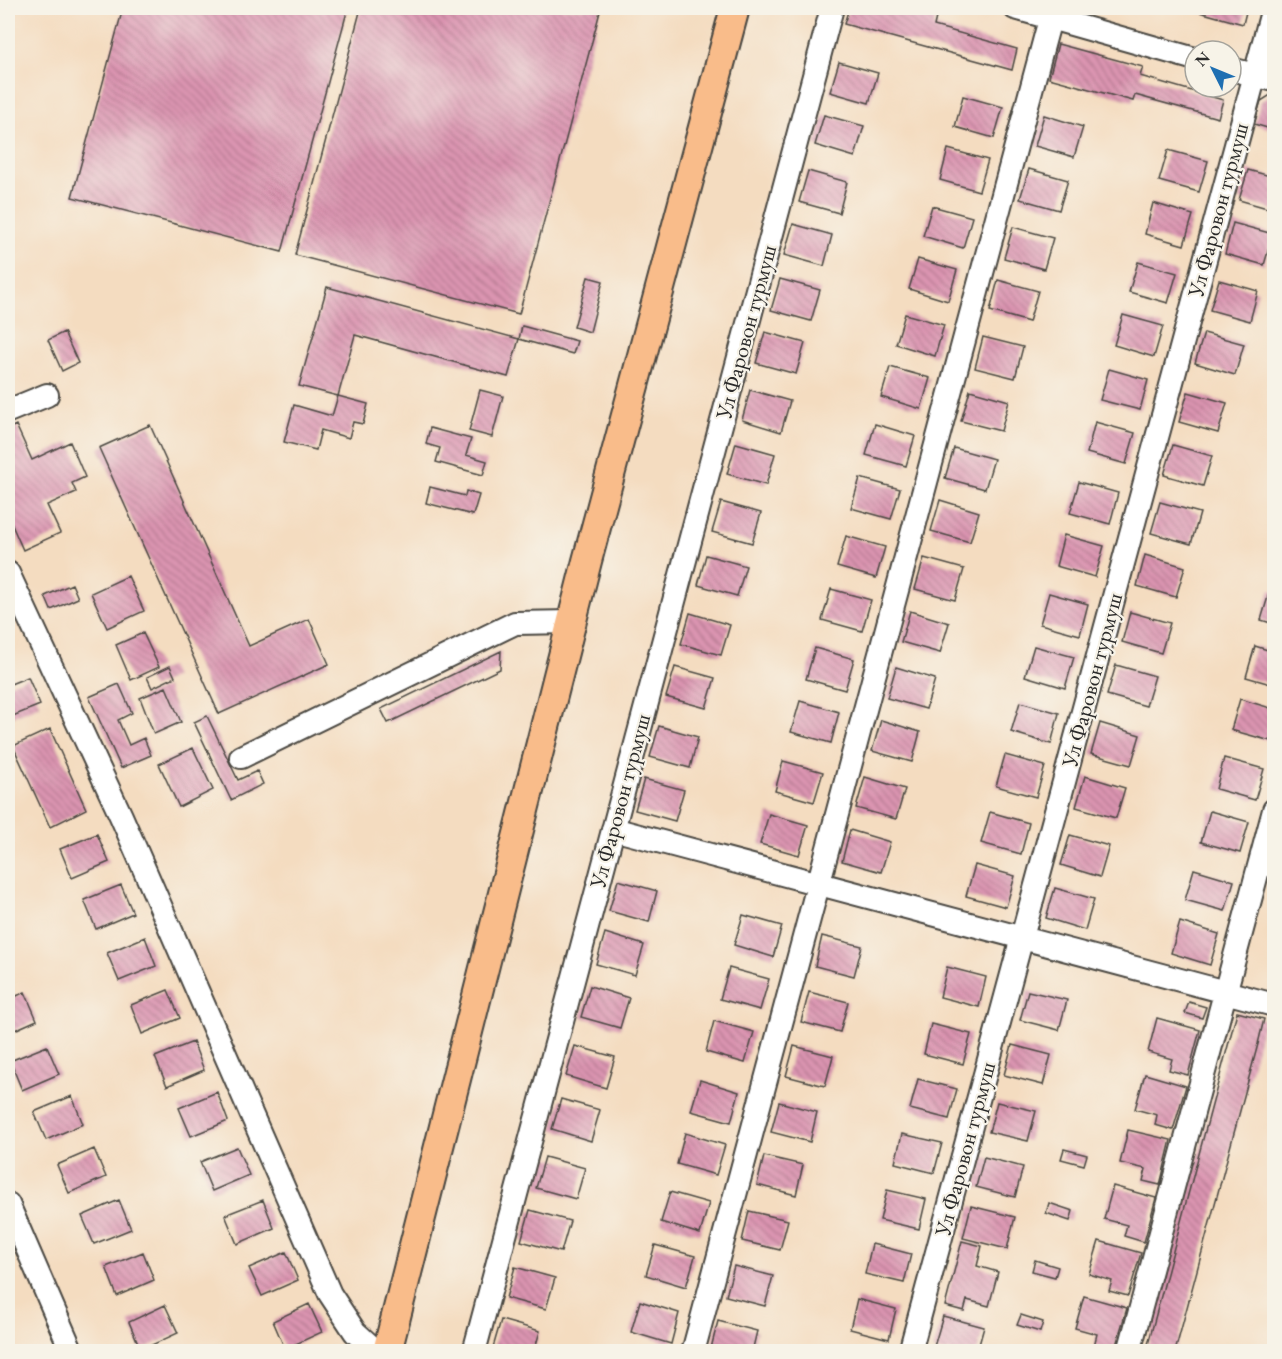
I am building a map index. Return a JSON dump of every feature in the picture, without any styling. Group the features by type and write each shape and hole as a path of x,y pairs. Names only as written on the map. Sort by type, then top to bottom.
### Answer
{"main road":[{"path":"387,1352 587,561 735,8"}],"street":[{"name":"Ул Фаровон турмуш","path":"474,1352 832,8"},
{"path":"1015,8 1052,12 1183,55"},
{"name":"Ул Фаровон турмуш","path":"910,1352 1022,938 1265,78 1273,8"},
{"path":"693,1352 1052,12"},
{"path":"1243,72 1265,78"},
{"path":"8,411 47,395"},
{"path":"8,573 121,816 330,1294 355,1332 377,1352"},
{"path":"241,757 515,623 572,622"},
{"path":"1130,1352 1275,810"},
{"path":"613,829 1275,1005"},
{"path":"8,1204 72,1352"}],"building":[{"path":"123,8 348,8 282,252 72,197"},
{"path":"361,8 601,8 519,314 295,255"},
{"path":"849,8 916,8 937,13 934,26 1017,49 1012,70 844,24"},
{"path":"1185,8 1247,8 1243,24"},
{"path":"1058,44 1143,67 1140,76 1183,88 1183,99 1223,100 1218,118 1135,95 1133,101 1049,78"},
{"path":"839,62 878,73 869,103 830,92"},
{"path":"1274,95 1274,130 1254,124 1261,101"},
{"path":"963,96 1003,107 994,138 955,127"},
{"path":"824,115 864,126 855,157 815,145"},
{"path":"1044,115 1083,127 1074,157 1035,146"},
{"path":"948,149 988,160 979,191 940,180"},
{"path":"1168,150 1208,161 1199,192 1159,181"},
{"path":"1029,169 1068,180 1059,210 1020,199"},
{"path":"1248,170 1274,177 1274,210 1239,200"},
{"path":"808,171 847,182 839,213 799,202"},
{"path":"1153,203 1193,215 1184,245 1145,234"},
{"path":"932,206 972,217 963,248 923,236"},
{"path":"1233,223 1273,234 1264,265 1225,254"},
{"path":"793,224 832,235 824,266 784,255"},
{"path":"1013,227 1053,238 1044,269 1004,258"},
{"path":"918,259 957,270 948,301 909,289"},
{"path":"1138,262 1177,273 1168,303 1129,292"},
{"path":"588,277 603,281 590,332 574,327"},
{"path":"780,279 820,290 811,321 771,310"},
{"path":"998,280 1038,291 1029,322 990,311"},
{"path":"1219,280 1258,291 1250,321 1210,310"},
{"path":"327,287 519,339 508,377 355,335 338,396 299,386"},
{"path":"905,314 944,325 935,356 896,344"},
{"path":"1123,315 1163,326 1154,357 1114,345"},
{"path":"522,326 577,341 573,354 519,339"},
{"path":"64,332 78,363 62,371 48,340"},
{"path":"765,332 805,343 796,374 756,363"},
{"path":"1204,333 1244,344 1235,375 1195,363"},
{"path":"983,337 1023,347 1015,378 975,368"},
{"path":"890,367 930,378 921,409 881,397"},
{"path":"1109,369 1148,380 1140,410 1100,400"},
{"path":"480,390 503,396 492,437 469,431"},
{"path":"750,390 790,401 781,432 742,420"},
{"path":"970,390 1009,401 1001,431 961,421"},
{"path":"1188,392 1227,403 1218,433 1179,422"},
{"path":"338,396 368,404 363,424 353,422 349,438 321,430 316,450 284,442 294,405 332,416"},
{"path":"1095,422 1135,433 1126,464 1087,453"},
{"path":"875,424 915,436 906,466 866,455"},
{"path":"16,425 32,460 70,442 85,477 72,483 76,492 47,505 60,533 23,550 8,516 8,429"},
{"path":"150,425 249,646 309,619 329,664 219,714 99,448"},
{"path":"430,428 471,439 466,455 487,461 483,475 436,462 440,448 426,444"},
{"path":"736,443 775,454 766,485 727,474"},
{"path":"1173,445 1212,456 1203,486 1164,475"},
{"path":"954,448 994,459 985,489 945,478"},
{"path":"860,478 900,489 891,519 851,508"},
{"path":"1079,482 1118,493 1110,524 1070,513"},
{"path":"430,487 465,496 466,491 479,495 473,515 426,503"},
{"path":"940,500 979,512 970,542 931,531"},
{"path":"721,502 761,513 752,543 712,532"},
{"path":"1160,502 1200,513 1191,544 1151,533"},
{"path":"1064,535 1104,546 1095,577 1056,566"},
{"path":"846,536 885,547 876,578 837,567"},
{"path":"706,555 746,566 737,596 698,585"},
{"path":"1145,555 1185,567 1176,597 1137,586"},
{"path":"924,558 964,569 955,600 915,589"},
{"path":"128,576 144,611 107,628 91,593"},
{"path":"72,584 78,598 51,610 45,596"},
{"path":"831,589 871,600 862,631 822,620"},
{"path":"1270,590 1274,591 1274,624 1261,620"},
{"path":"1049,593 1088,604 1080,635 1040,624"},
{"path":"910,611 949,623 940,653 901,642"},
{"path":"1130,612 1170,623 1161,653 1122,642"},
{"path":"690,613 730,625 721,655 681,644"},
{"path":"143,633 159,667 131,680 116,645"},
{"path":"1034,646 1074,657 1065,688 1025,676"},
{"path":"1255,646 1274,652 1274,685 1246,677"},
{"path":"815,648 854,659 845,690 806,679"},
{"path":"501,651 500,669 388,723 381,709"},
{"path":"1116,665 1155,676 1146,706 1107,695"},
{"path":"170,666 175,677 152,688 147,677"},
{"path":"675,667 715,678 706,708 666,697"},
{"path":"896,667 935,679 926,709 887,698"},
{"path":"28,677 40,705 8,718 8,685"},
{"path":"119,684 132,713 118,720 129,745 144,738 151,755 121,768 89,697"},
{"path":"166,687 181,722 154,734 140,698"},
{"path":"1240,699 1274,709 1274,729 1271,741 1231,730"},
{"path":"800,701 839,712 831,743 791,732"},
{"path":"1020,702 1059,713 1051,744 1011,732"},
{"path":"207,716 238,780 257,771 263,784 231,800 194,722"},
{"path":"881,720 920,732 912,762 872,751"},
{"path":"1100,723 1140,735 1131,765 1091,754"},
{"path":"659,726 698,737 690,768 650,757"},
{"path":"50,729 86,809 50,827 13,746"},
{"path":"193,748 213,790 179,807 159,764"},
{"path":"1005,755 1045,766 1036,797 996,786"},
{"path":"1224,758 1264,769 1255,800 1216,789"},
{"path":"783,761 823,772 814,802 775,791"},
{"path":"1085,776 1125,788 1116,818 1076,807"},
{"path":"865,777 905,789 896,819 856,808"},
{"path":"644,779 684,790 675,821 635,810"},
{"path":"1210,811 1249,822 1240,853 1201,842"},
{"path":"990,812 1029,823 1021,854 981,843"},
{"path":"769,814 808,825 799,855 760,844"},
{"path":"850,830 890,842 881,872 842,861"},
{"path":"97,834 109,862 72,878 60,849"},
{"path":"1070,835 1109,846 1100,877 1061,865"},
{"path":"975,865 1015,876 1006,907 966,896"},
{"path":"1194,869 1234,881 1225,911 1185,900"},
{"path":"618,880 657,891 649,922 609,911"},
{"path":"121,885 133,913 96,929 84,900"},
{"path":"1055,888 1094,899 1085,930 1046,918"},
{"path":"743,915 782,926 773,957 734,945"},
{"path":"1180,922 1219,934 1210,965 1171,953"},
{"path":"605,933 644,945 635,975 596,964"},
{"path":"822,936 862,946 854,976 815,966"},
{"path":"145,937 156,966 119,981 107,953"},
{"path":"947,967 986,977 979,1007 940,997"},
{"path":"729,968 769,979 760,1010 720,999"},
{"path":"590,986 629,998 620,1028 581,1017"},
{"path":"168,990 180,1018 142,1034 131,1005"},
{"path":"1028,991 1067,1000 1059,1030 1020,1020"},
{"path":"25,992 37,1020 8,1033 8,1000"},
{"path":"809,992 848,1002 840,1032 801,1022"},
{"path":"1189,1002 1206,1007 1202,1018 1185,1013"},
{"path":"1237,1012 1264,1019 1258,1044 1175,1352 1146,1352"},
{"path":"1157,1018 1200,1030 1188,1075 1169,1070 1172,1059 1148,1052"},
{"path":"714,1021 754,1032 745,1063 706,1052"},
{"path":"931,1024 971,1034 963,1064 924,1054"},
{"path":"193,1042 204,1070 167,1086 155,1057"},
{"path":"1012,1045 1051,1055 1043,1085 1004,1075"},
{"path":"47,1046 59,1074 22,1090 10,1061"},
{"path":"575,1046 615,1057 606,1088 566,1076"},
{"path":"794,1046 833,1056 825,1086 786,1076"},
{"path":"1145,1074 1186,1086 1173,1130 1155,1125 1157,1115 1135,1109"},
{"path":"918,1079 957,1089 949,1119 910,1109"},
{"path":"700,1080 739,1092 731,1122 691,1111"},
{"path":"217,1092 228,1121 191,1136 179,1108"},
{"path":"72,1096 83,1124 46,1140 34,1112"},
{"path":"561,1099 600,1110 591,1141 552,1129"},
{"path":"779,1102 817,1112 810,1142 771,1132"},
{"path":"997,1102 1036,1111 1028,1141 989,1132"},
{"path":"1128,1130 1171,1140 1160,1185 1143,1181 1146,1169 1120,1163"},
{"path":"685,1133 725,1145 716,1175 677,1164"},
{"path":"902,1134 942,1143 934,1173 895,1163"},
{"path":"237,1147 249,1175 212,1191 200,1162"},
{"path":"94,1149 106,1177 69,1193 57,1165"},
{"path":"1064,1149 1087,1155 1084,1165 1061,1159"},
{"path":"764,1156 803,1165 796,1195 757,1185"},
{"path":"545,1157 585,1168 576,1199 536,1188"},
{"path":"984,1157 1023,1167 1015,1197 976,1187"},
{"path":"1113,1186 1156,1198 1144,1242 1124,1236 1127,1225 1104,1219"},
{"path":"887,1190 926,1199 919,1229 880,1220"},
{"path":"670,1192 709,1203 700,1234 661,1222"},
{"path":"119,1200 131,1229 94,1244 82,1216"},
{"path":"263,1200 274,1228 237,1244 225,1215"},
{"path":"1049,1203 1073,1211 1070,1221 1046,1213"},
{"path":"971,1206 1015,1217 1007,1249 963,1238"},
{"path":"530,1210 570,1221 561,1252 521,1241"},
{"path":"749,1211 788,1220 780,1250 742,1241"},
{"path":"962,1241 982,1246 977,1266 998,1272 989,1306 967,1300 964,1311 945,1306"},
{"path":"1099,1241 1141,1253 1128,1296 1109,1291 1112,1281 1089,1274"},
{"path":"872,1244 911,1254 904,1283 865,1274"},
{"path":"655,1245 695,1256 686,1287 646,1275"},
{"path":"143,1252 154,1280 117,1296 106,1267"},
{"path":"286,1252 298,1280 262,1296 249,1268"},
{"path":"1035,1260 1058,1267 1055,1277 1032,1271"},
{"path":"734,1266 773,1276 765,1306 726,1296"},
{"path":"515,1267 555,1278 546,1309 506,1298"},
{"path":"1084,1296 1127,1308 1114,1352 1094,1346 1097,1334 1075,1328"},
{"path":"857,1299 896,1309 889,1339 850,1329"},
{"path":"640,1301 679,1313 671,1344 631,1332"},
{"path":"309,1304 322,1332 285,1349 273,1321"},
{"path":"165,1305 178,1333 141,1350 129,1322"},
{"path":"1021,1315 1043,1322 1040,1332 1017,1325"},
{"path":"943,1316 984,1327 977,1352 933,1350"},
{"path":"501,1320 540,1331 534,1352 492,1351"},
{"path":"718,1321 757,1331 752,1352 710,1352"}]}
